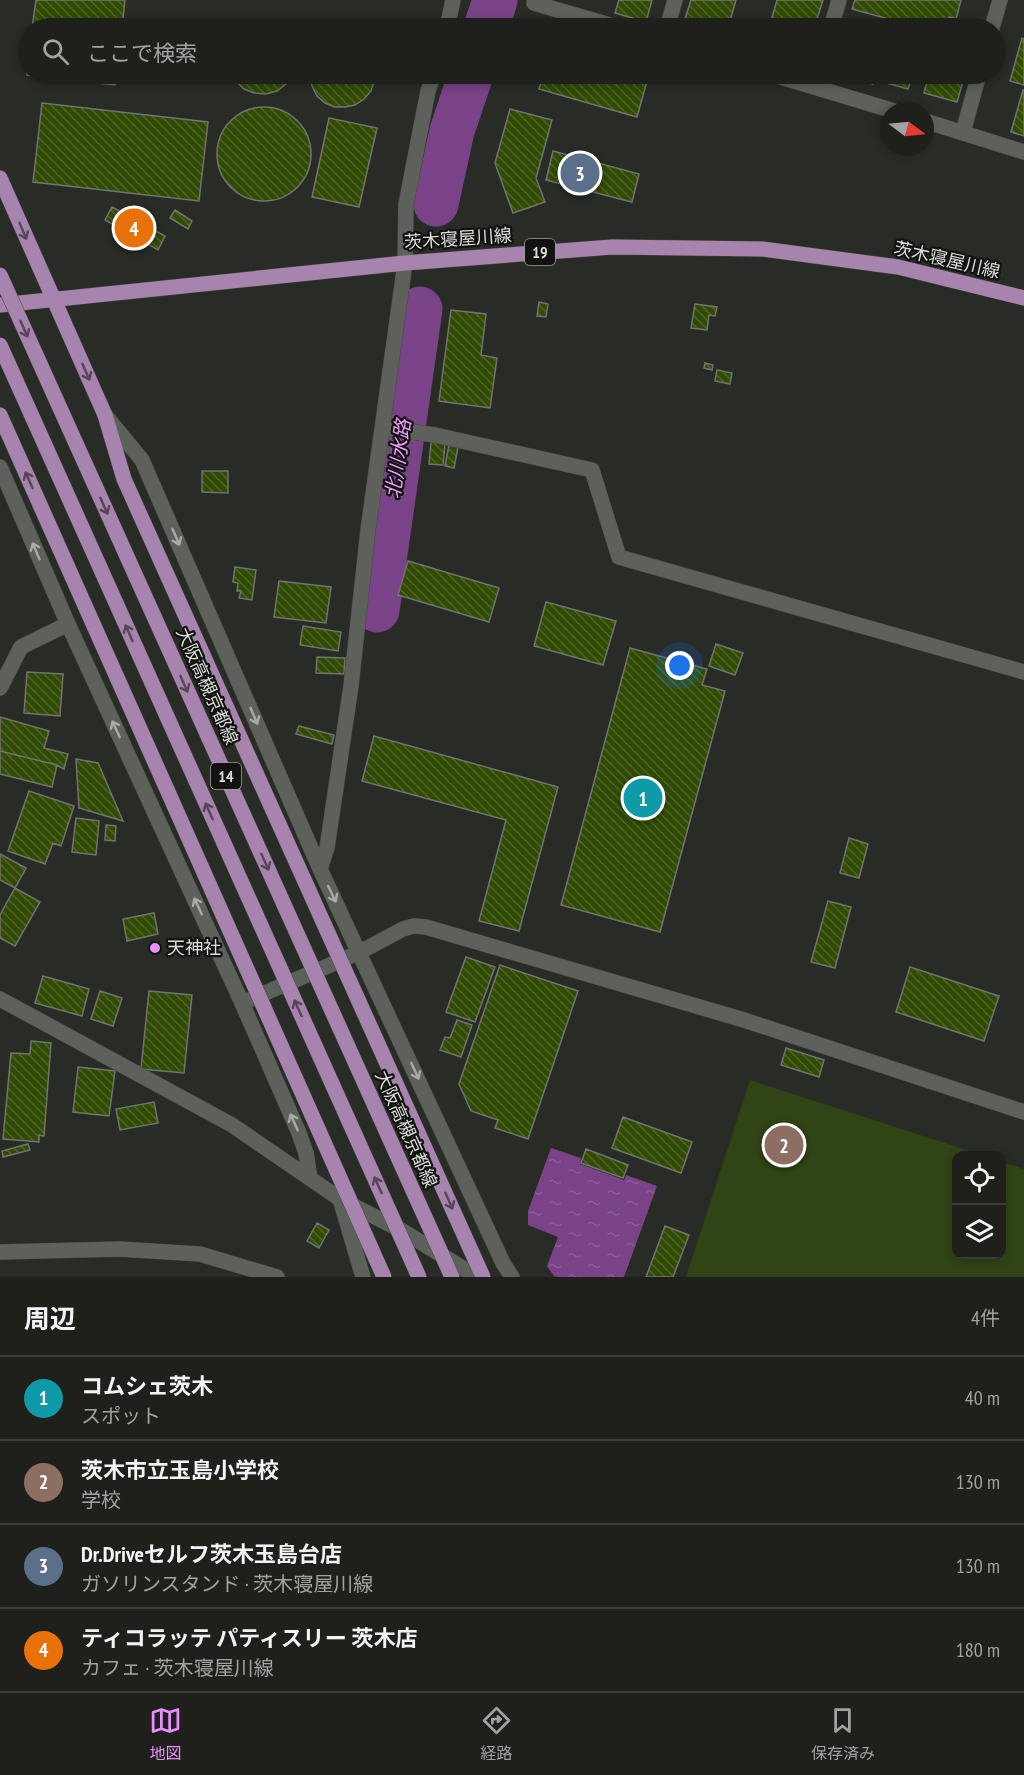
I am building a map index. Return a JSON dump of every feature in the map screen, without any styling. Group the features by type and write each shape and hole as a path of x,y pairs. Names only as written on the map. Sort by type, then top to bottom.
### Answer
{"main road":[{"path":"0,178 53,300"},
{"name":"茨木寝屋川線","path":"0,305 405,263 612,247 762,249 898,267 1024,298"},
{"name":"大阪高槻京都線","path":"0,275 452,1277"},
{"name":"14","path":"53,300 105,415 124,479 483,1277"},
{"name":"14","path":"0,345 419,1277"},
{"path":"0,416 384,1277"}],"street":[{"path":"449,18 453,0"},
{"path":"535,0 534,3 586,18"},
{"path":"670,18 675,0"},
{"path":"834,18 839,0"},
{"path":"995,18 1000,0"},
{"path":"320,869 327,848 351,687 368,530 388,428 405,263 406,204 430,84"},
{"path":"825,84 880,106"},
{"path":"963,132 976,84"},
{"path":"934,123 1024,152"},
{"path":"105,415 142,460 320,869 502,1263 512,1277"},
{"path":"388,428 419,432 592,470 619,557 1024,672"},
{"path":"0,467 68,624 242,1003 299,1133 306,1153 310,1178"},
{"path":"0,688 6,662 21,646 68,624"},
{"path":"242,1003 360,952 403,929 414,926 426,927 744,1020 1024,1112"},
{"path":"0,999 232,1125 340,1199 401,1230 477,1277"},
{"path":"340,1199 363,1277"},
{"path":"0,1252 119,1249 200,1254 276,1277"}],"green space":[{"path":"750,1080 970,1151 952,1151 952,1259 1006,1259 1006,1163 1024,1169 1024,1277 686,1277"}],"water":[{"path":"551,1148 581,1158 580,1164 624,1180 626,1175 657,1186 624,1277 557,1277 547,1266 558,1237 528,1225 528,1211"}],"building":[{"path":"36,0 125,0 123,18 33,18"},
{"path":"619,0 652,0 647,18 632,18 615,13"},
{"path":"691,0 736,0 731,18 685,18"},
{"path":"777,0 823,0 817,18 772,18"},
{"path":"855,0 961,0 956,18 885,18 852,9"},
{"path":"1022,38 1024,39 1024,85 1010,81"},
{"path":"239,84 286,84 277,91 266,94 244,89"},
{"path":"312,84 373,84 371,91 364,99 355,105 345,107 335,107 325,103 317,96"},
{"path":"541,84 646,84 637,117 539,89"},
{"path":"890,84 910,84 908,89"},
{"path":"926,84 962,84 957,102 924,93"},
{"path":"1024,90 1024,136 1011,132"},
{"path":"42,103 208,122 199,201 33,182"},
{"path":"264,107 282,111 297,121 307,136 311,154 307,172 297,187 282,197 264,201 246,197 231,187 221,172 217,154 221,136 231,121 246,111"},
{"path":"510,109 552,120 536,178 545,202 513,213 495,163"},
{"path":"329,118 377,128 359,207 312,197"},
{"path":"553,151 639,174 632,202 546,180"},
{"path":"112,207 165,236 158,250 105,220"},
{"path":"175,210 192,221 188,229 170,218"},
{"path":"539,302 548,304 546,317 537,316"},
{"path":"695,304 717,307 715,316 709,315 707,330 691,328"},
{"path":"451,310 486,314 481,355 497,358 490,408 439,401"},
{"path":"705,363 713,365 712,370 704,368"},
{"path":"717,370 732,373 730,384 715,381"},
{"path":"431,442 445,444 443,465 429,464"},
{"path":"449,445 458,447 454,468 445,466"},
{"path":"202,471 228,471 228,493 202,492"},
{"path":"408,561 499,588 489,622 398,595"},
{"path":"235,567 256,570 252,600 239,598 241,591 237,591 238,583 233,582"},
{"path":"279,581 331,587 326,623 274,617"},
{"path":"546,602 616,621 603,665 534,646"},
{"path":"303,626 341,632 338,651 300,645"},
{"path":"716,644 743,653 735,675 709,666"},
{"path":"630,648 707,669 702,685 725,691 660,932 561,905"},
{"path":"317,657 345,658 344,674 316,673"},
{"path":"27,672 63,674 60,716 24,713"},
{"path":"0,717 49,731 44,748 68,754 64,769 57,765 0,751"},
{"path":"299,726 334,735 332,744 296,734"},
{"path":"374,736 558,787 519,931 479,921 506,820 362,781"},
{"path":"0,751 57,765 52,787 0,774"},
{"path":"76,759 98,763 123,821 79,808"},
{"path":"29,791 74,806 61,846 53,843 45,864 8,851"},
{"path":"76,818 99,821 96,855 72,852"},
{"path":"106,825 116,826 115,841 105,840"},
{"path":"849,838 868,844 859,878 840,873"},
{"path":"0,854 26,868 15,888 0,880"},
{"path":"15,888 40,902 15,946 0,938 0,915"},
{"path":"828,901 851,907 835,968 811,962"},
{"path":"154,913 158,934 127,941 123,919"},
{"path":"466,957 495,967 475,1022 446,1012"},
{"path":"500,965 578,991 528,1139 495,1128 498,1120 471,1111 459,1084"},
{"path":"910,967 999,996 984,1041 896,1012"},
{"path":"43,976 89,989 82,1016 35,1003"},
{"path":"100,991 122,998 113,1026 91,1019"},
{"path":"149,991 192,995 184,1073 141,1069"},
{"path":"457,1020 472,1025 461,1057 440,1050 445,1037 450,1038"},
{"path":"31,1041 51,1043 44,1136 39,1135 39,1142 3,1139 11,1053 30,1054"},
{"path":"786,1048 824,1060 819,1077 781,1065"},
{"path":"78,1067 115,1071 109,1116 73,1112"},
{"path":"154,1102 158,1123 120,1130 116,1109"},
{"path":"623,1117 692,1142 681,1173 612,1148"},
{"path":"28,1144 30,1150 3,1157 2,1151"},
{"path":"586,1149 628,1165 623,1178 581,1163"},
{"path":"317,1223 329,1230 319,1248 307,1241"},
{"path":"665,1226 689,1235 673,1277 646,1277"}],"waterway":[{"name":"北川水路","path":"489,18 495,0"},
{"name":"北川水路","path":"436,204 452,131 468,84"},
{"name":"北川水路","path":"377,610 420,309"}],"place":[{"name":"Dr.Driveセルフ茨木玉島台店","path":"580,173"},
{"name":"ティコラッテ パティスリー 茨木店","path":"134,228"},
{"name":"コムシェ茨木","path":"643,798"},
{"name":"天神社","path":"155,948"},
{"name":"茨木市立玉島小学校","path":"784,1145"}]}
